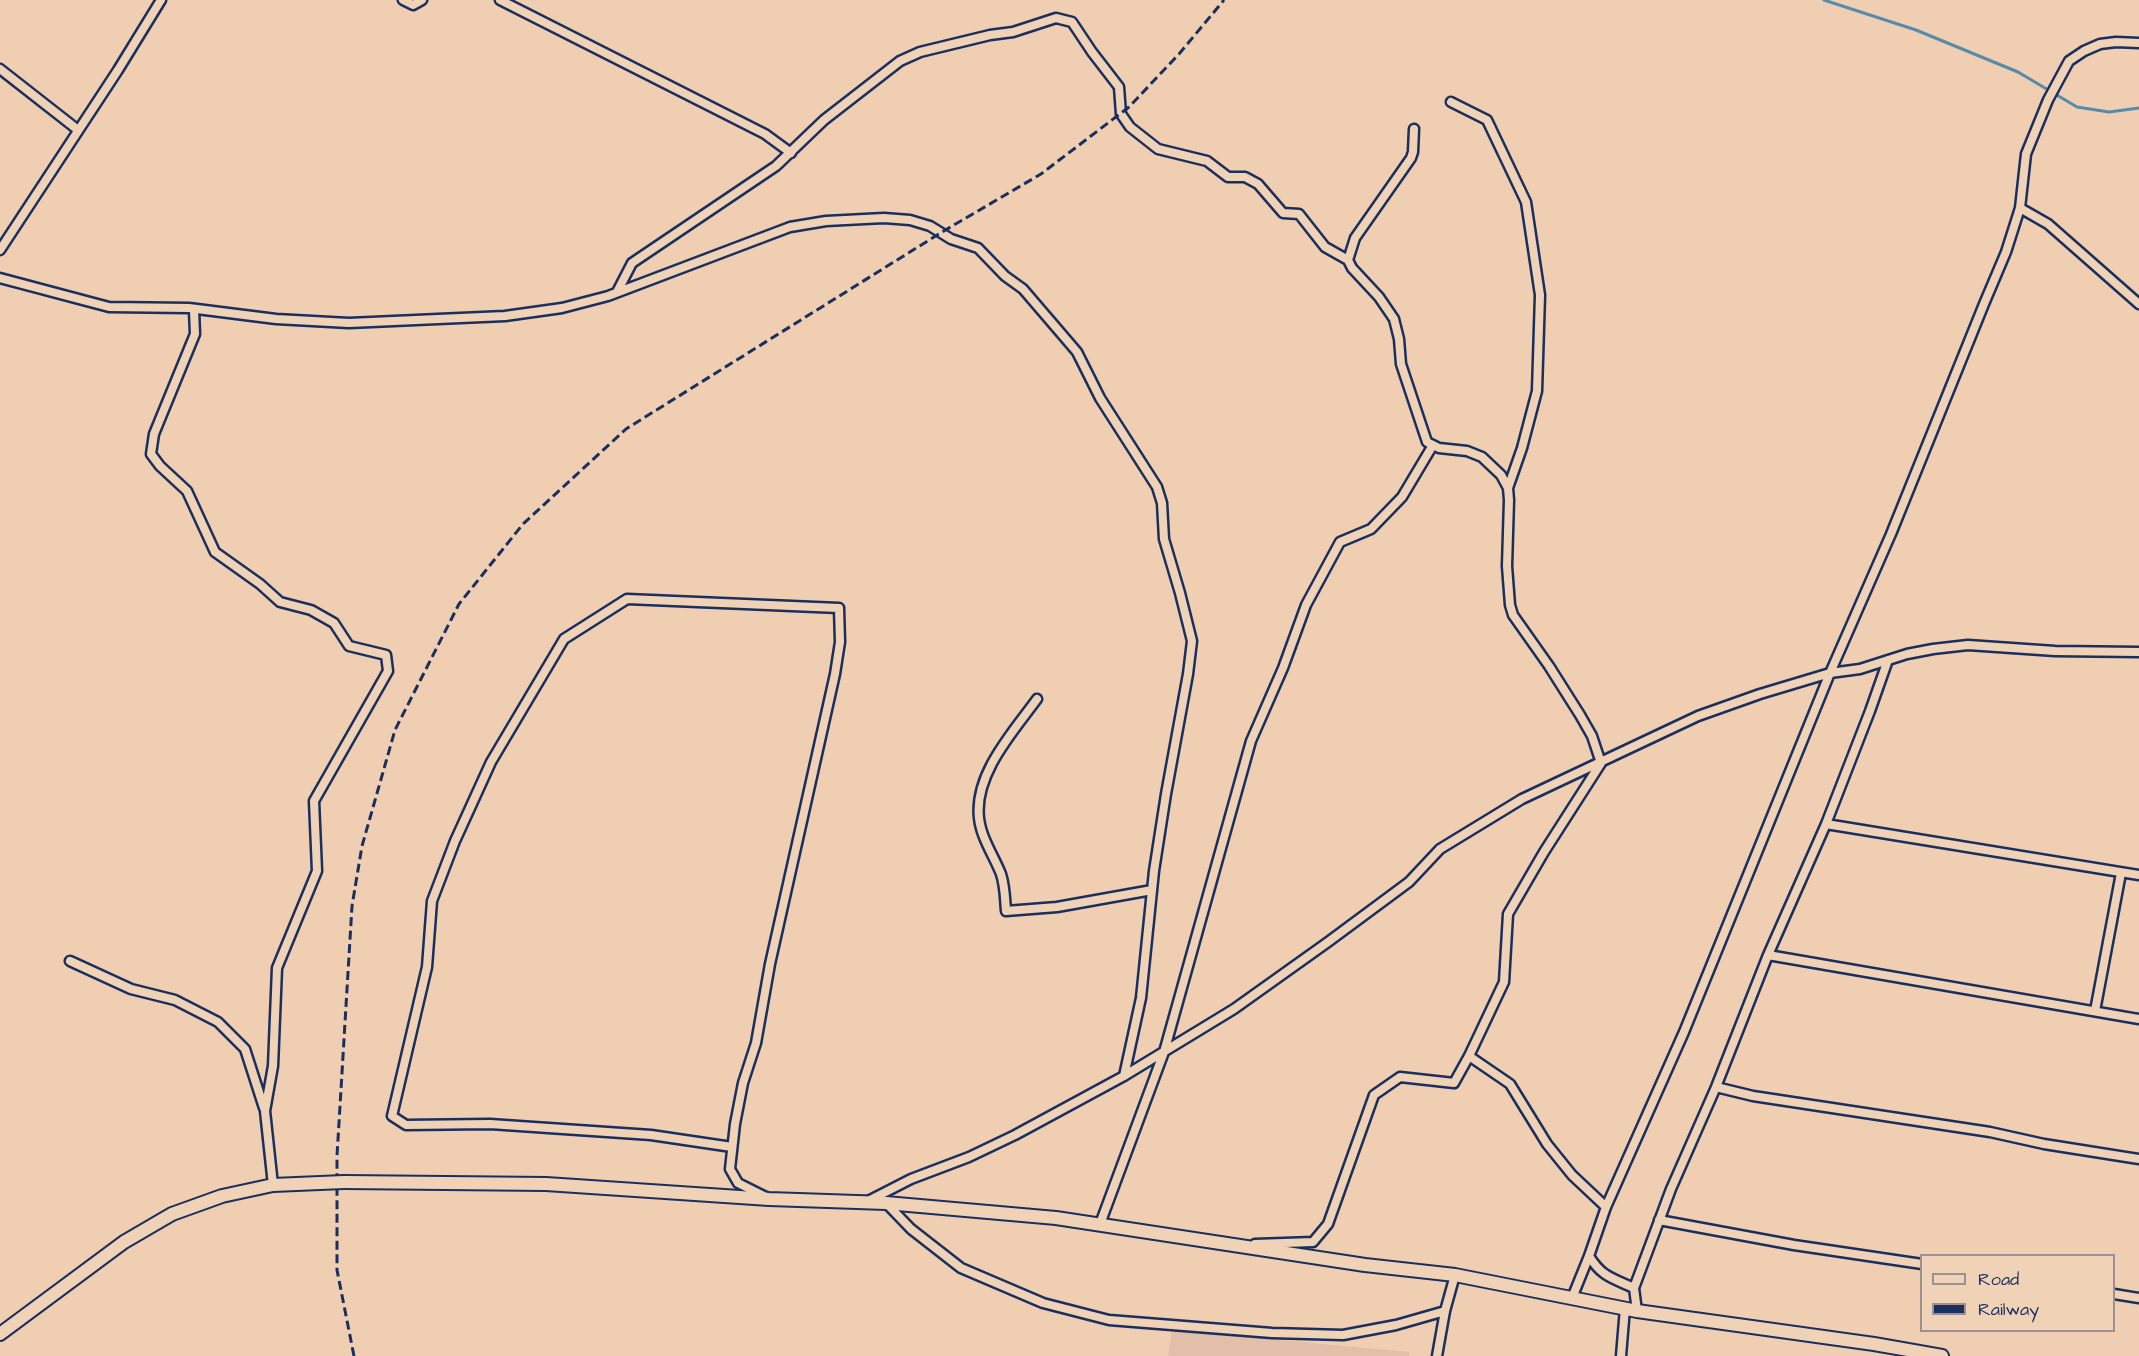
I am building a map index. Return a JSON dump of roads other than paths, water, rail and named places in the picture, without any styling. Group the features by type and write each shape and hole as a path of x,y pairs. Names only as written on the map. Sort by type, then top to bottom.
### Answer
{"main road":[{"path":"0,1334 124,1242 172,1214 222,1196 273,1185 344,1182 546,1184 769,1199 886,1203 1056,1218 1365,1265 1455,1275 1631,1310 1874,1344 1942,1356"}],"street":[{"path":"0,250 161,0"},
{"path":"403,0 413,5 422,0"},
{"path":"500,0 765,134 791,153"},
{"path":"617,292 632,263 752,183 791,153 824,120 900,61 920,52 990,35 1013,32 1038,22 1056,18 1072,21 1119,87 1121,114 1130,127 1158,149 1207,161 1228,177 1245,177 1258,184 1283,213 1299,214 1325,247 1348,260 1379,297 1394,320 1399,339 1401,364 1427,442 1439,448 1467,451 1482,456 1502,475 1508,488"},
{"path":"1572,1298 1606,1207 1684,1032 2006,252 2020,208 2026,154 2055,85 2070,62 2084,51 2116,42 2139,43"},
{"path":"0,69 78,130"},
{"path":"1451,102 1488,120 1526,202 1540,295 1537,391 1522,448 1508,488 1507,566 1510,605 1513,615 1580,715 1592,736 1601,763"},
{"path":"1348,260 1355,238 1411,158 1414,129"},
{"path":"2020,208 2048,224 2139,304"},
{"path":"0,278 109,307 195,309 276,319 349,323 505,316 562,308 617,292 790,227 826,221 884,218 910,220 930,225 951,239 978,248 1005,276 1023,289 1077,352 1100,398 1157,487 1162,503 1164,539 1192,640 1152,890 1141,999 1125,1076"},
{"path":"195,309 195,334 154,434 151,454 160,466 187,491 215,552 260,584 280,602 310,610 334,623 349,646 386,655 388,671 314,801 317,871 277,968 273,1066 265,1112"},
{"path":"1100,1224 1164,1052 1251,741 1283,668 1306,605 1340,542 1371,529 1379,521 1402,497 1433,445"},
{"path":"732,1147 651,1135 502,1125 406,1125 392,1116 427,967 432,901 459,831 491,762 564,639 627,599 839,608 840,642 835,674 770,964 756,1043 743,1083 732,1147 730,1169 738,1183 769,1199"},
{"path":"865,1202 911,1179 969,1157 1015,1135 1125,1076 1234,1009 1367,914 1409,882 1440,849 1522,799 1698,716 1760,694 1830,674 1860,669 1907,654 1968,645 2055,651 2139,652"},
{"path":"1621,1356 1634,1288 1659,1220 1716,1087 1768,955 1826,824 1888,660"},
{"path":"1037,699 998,754 987,774 980,798 979,818 1001,875 1006,911 1057,908 1152,890"},
{"path":"1236,1245 1313,1242 1328,1224 1374,1095 1400,1077 1454,1083 1504,982 1508,914 1544,852 1601,763"},
{"path":"1826,824 2139,875"},
{"path":"2095,1011 2121,873"},
{"path":"1768,955 2139,1019"},
{"path":"70,962 131,989 175,1000 218,1022 246,1049 265,1112 273,1185"},
{"path":"1469,1056 1510,1084 1546,1144 1572,1175 1606,1207"},
{"path":"1716,1087 1753,1096 1990,1132 2044,1144 2139,1159"},
{"path":"886,1203 911,1229 961,1268 1043,1303 1108,1320 1343,1335 1396,1325 1445,1311"},
{"path":"1659,1220 1794,1245 1920,1264"},
{"path":"1589,1256 1598,1270 1634,1288"},
{"path":"1437,1356 1445,1311 1455,1275"},
{"path":"2115,1294 2139,1298"}],"waterway":[{"path":"1824,0 1916,30 2018,72 2077,107 2109,112 2139,108"}],"railway":[{"path":"354,1356 337,1270 337,1156 352,906 362,846 395,730 459,604 523,524 626,429 942,232 1041,174 1129,107 1179,54 1224,0"}]}
